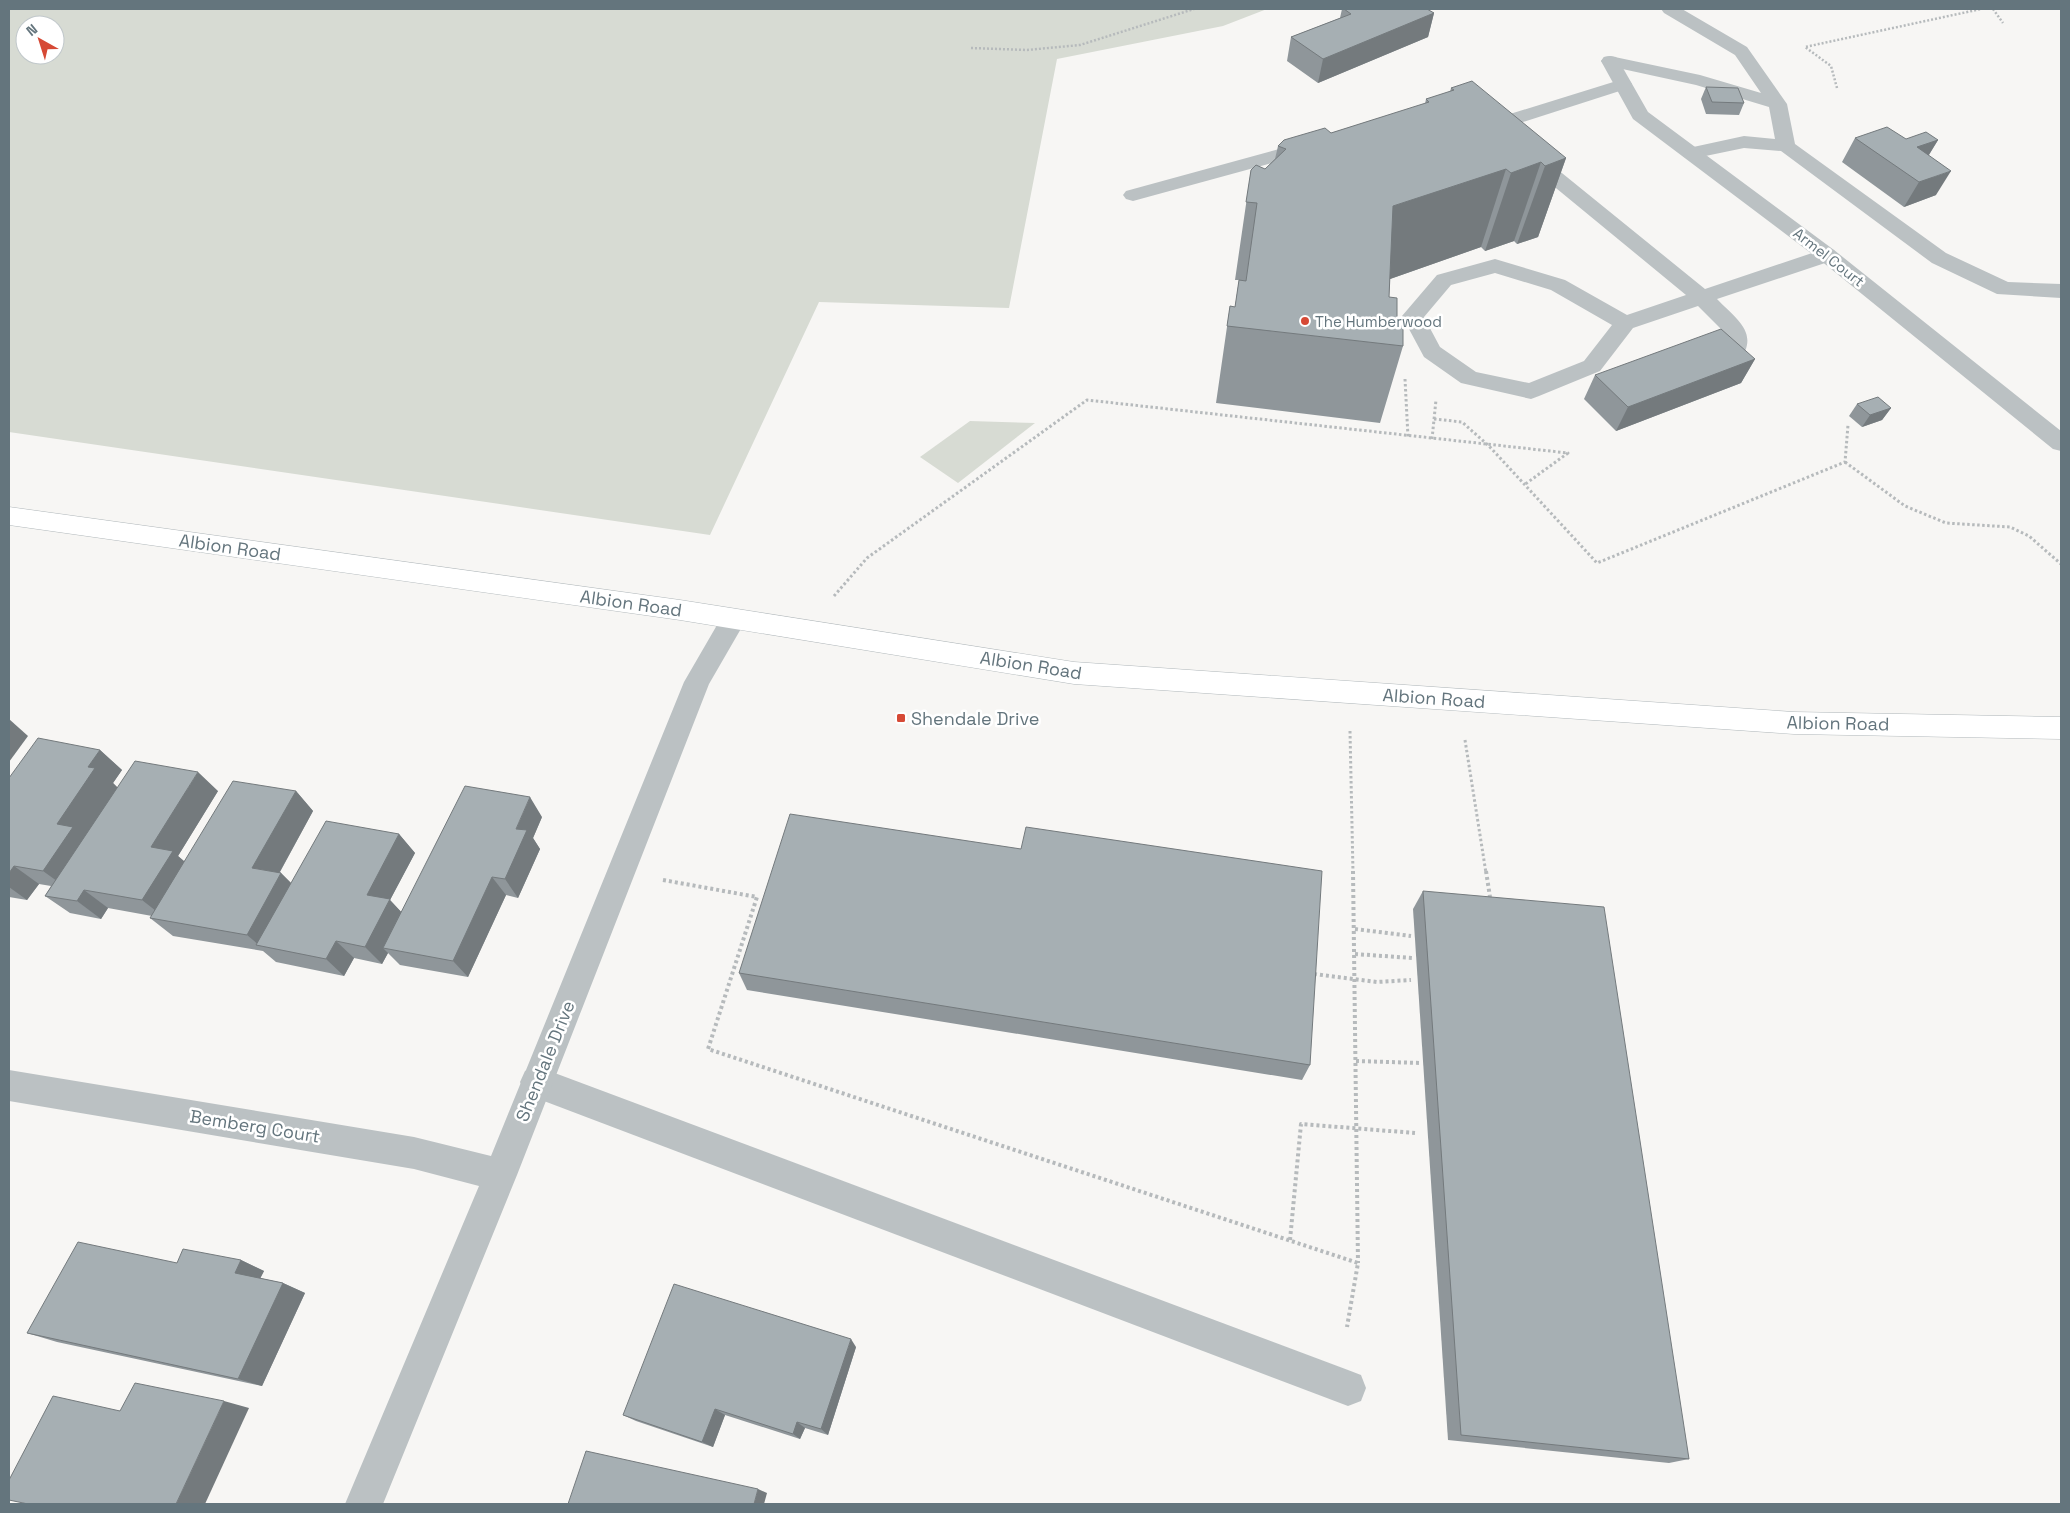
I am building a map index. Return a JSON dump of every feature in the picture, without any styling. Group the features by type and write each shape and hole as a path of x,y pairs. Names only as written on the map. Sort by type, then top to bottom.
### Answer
{"main road":[{"name":"Albion Road","path":"9,516 680,610 733,620 806,628 1074,673 1794,723 2061,728"}],"street":[{"path":"1670,9 1742,50 1778,104 1786,146"},
{"name":"Armel Court","path":"1778,104 1700,80 1610,61 1640,115 1827,255 2061,443"},
{"path":"1623,84 1497,131 1702,297 1736,331 1737,349 1726,363"},
{"path":"1133,195 1332,140"},
{"path":"1691,153 1744,142 1786,146 1939,258 2004,289 2061,291"},
{"path":"1625,323 1558,285 1495,266 1444,280 1413,316 1432,352 1469,378 1531,391 1592,366 1625,323 1827,255"},
{"name":"Shendale Drive","path":"364,1504 500,1175 697,682 733,620"},
{"path":"536,1082 1348,1388"},
{"name":"Bemberg Court","path":"9,1085 414,1152 500,1175"}],"path":[{"path":"971,48 1027,50 1080,45 1194,9"},
{"path":"1837,88 1831,66 1804,47 1981,9"},
{"path":"1993,9 2003,23"},
{"path":"1405,370 1408,437"},
{"path":"1432,440 1437,393"},
{"path":"806,628 867,558 1087,400 1432,440 1568,453 1524,485"},
{"path":"1434,419 1462,422 1489,446 1597,563 1845,462"},
{"path":"1845,462 1848,425"},
{"path":"1845,462 1905,506 1946,523 2010,527 2029,536 2061,564"},
{"path":"1347,692 1352,767 1358,1263 1347,1326"},
{"path":"1458,700 1490,897"},
{"path":"620,874 701,886 757,897 708,1049 1358,1263"},
{"path":"1355,929 1411,936"},
{"path":"1355,954 1412,958"},
{"path":"1314,974 1377,982 1412,980"},
{"path":"1356,1061 1422,1063"},
{"path":"1290,1240 1302,1124 1415,1132"}],"shaded area":[{"path":"9,9 1267,9 1223,26 1057,59 1009,308 819,302 710,535 9,432"},
{"path":"970,421 1035,423 958,483 920,457"}],"building":[{"path":"1344,9 1427,9 1434,13 1323,59 1291,37 1351,14"},
{"path":"1472,81 1566,158 1545,166 1541,162 1511,173 1506,169 1393,206 1389,297 1397,298 1397,325 1403,326 1403,346 1227,326 1230,306 1235,307 1239,280 1246,281 1257,203 1246,202 1251,170 1256,165 1265,169 1286,149 1278,146 1284,140 1325,128 1331,133 1429,102 1426,99 1454,90 1451,88"},
{"path":"1706,87 1738,88 1744,103 1712,102"},
{"path":"1887,127 1906,139 1926,132 1938,140 1917,147 1951,171 1919,182 1855,138"},
{"path":"1721,329 1755,359 1628,407 1595,375"},
{"path":"1878,397 1891,408 1870,415 1857,404"},
{"path":"38,738 100,750 88,767 95,768 57,824 73,827 43,871 14,866 9,873 9,778"},
{"path":"135,761 198,772 151,847 173,851 142,900 84,890 77,901 45,896"},
{"path":"233,781 296,791 252,868 281,873 247,935 150,918"},
{"path":"465,786 530,797 516,829 527,830 505,879 492,877 453,961 383,948"},
{"path":"790,814 1021,849 1026,827 1322,871 1310,1065 739,973"},
{"path":"326,821 399,834 367,895 390,899 365,947 336,941 326,959 256,945"},
{"path":"1423,891 1604,907 1689,1459 1461,1435"},
{"path":"78,1242 177,1263 183,1249 241,1260 235,1273 283,1283 238,1379 27,1333"},
{"path":"674,1284 851,1339 821,1429 797,1422 793,1434 715,1409 702,1442 623,1415"},
{"path":"135,1383 224,1401 176,1504 28,1504 9,1500 9,1480 53,1396 120,1411"},
{"path":"586,1451 758,1489 754,1504 568,1504"}],"place":[{"name":"The Humberwood","path":"1305,321"},
{"name":"Shendale Drive","path":"901,718"}]}
